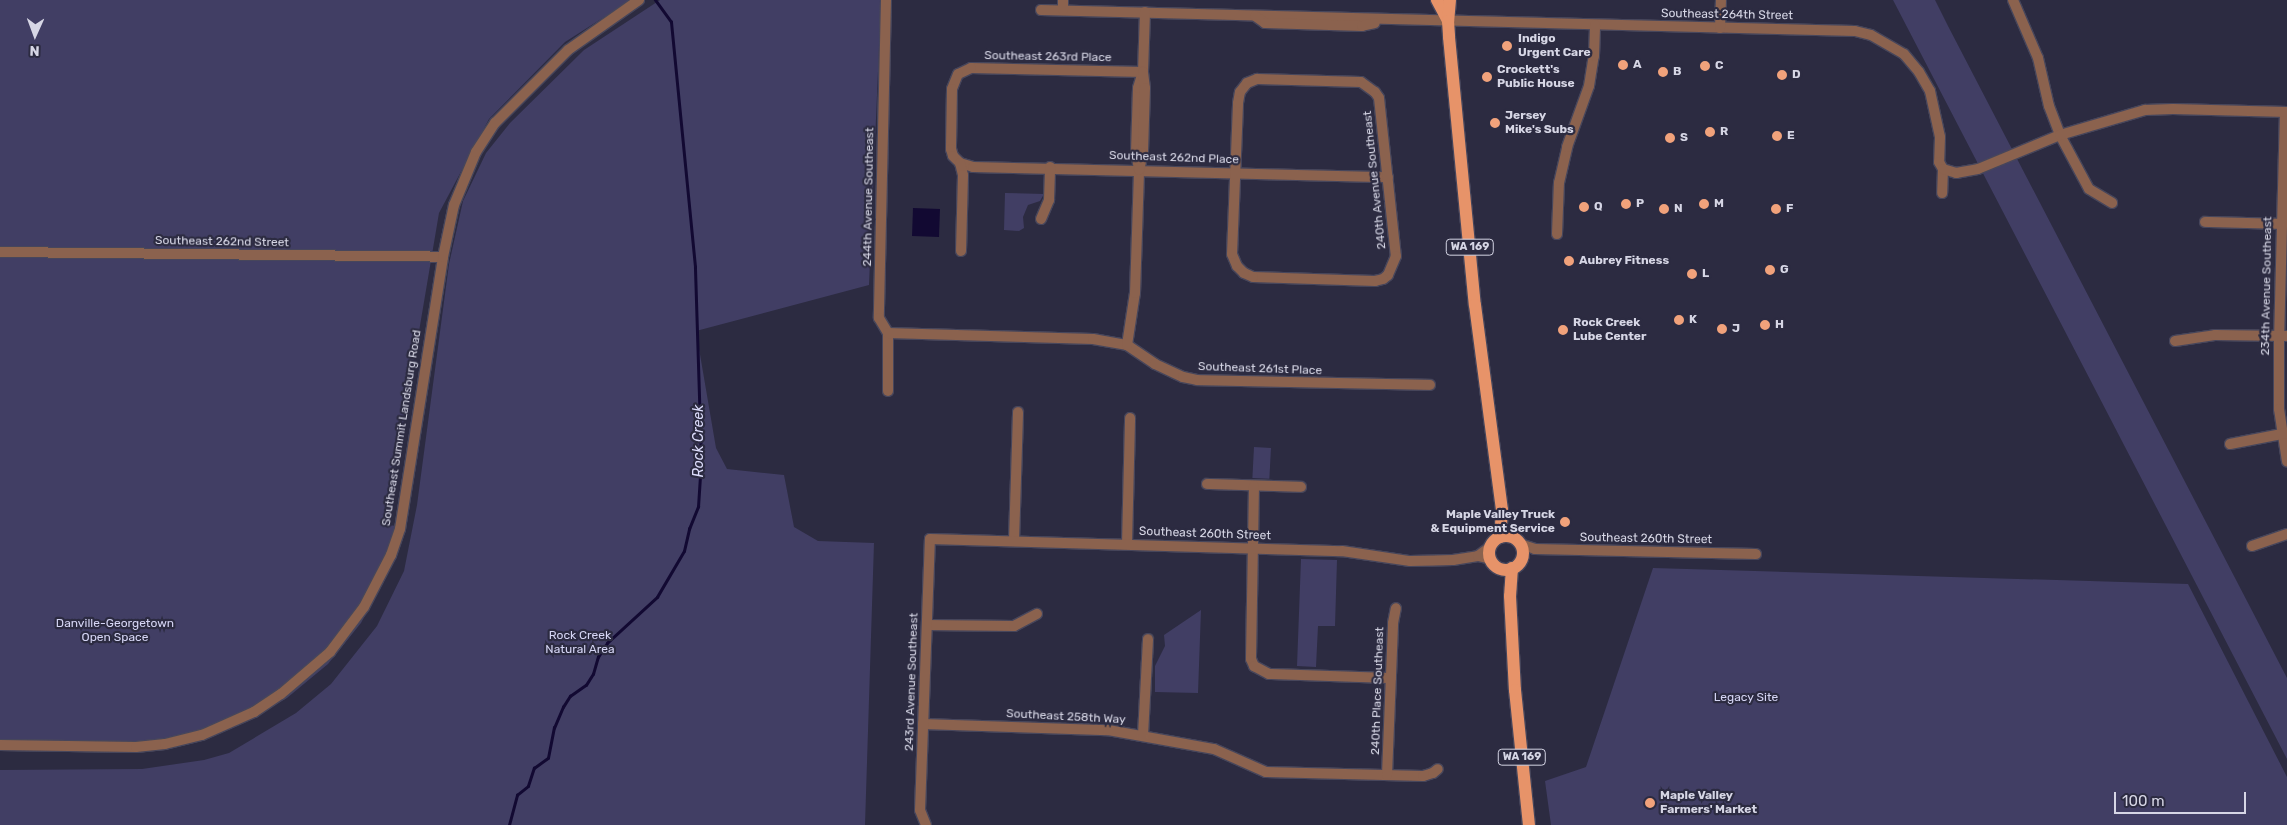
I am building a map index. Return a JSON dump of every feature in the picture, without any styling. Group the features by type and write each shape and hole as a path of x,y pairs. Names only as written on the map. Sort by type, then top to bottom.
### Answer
{"main road":[{"name":"WA 169","path":"1437,0 1448,22"},
{"name":"WA 169","path":"1450,0 1448,22 1475,300 1504,537"},
{"path":"1504,537 1526,549 1520,562 1508,569 1495,565 1491,553 1504,537"},
{"name":"WA 169","path":"1508,569 1515,690 1529,825"}],"street":[{"name":"Southeast Summit Landsburg Road","path":"0,745 136,747 165,744 202,735 254,712 281,694 330,652 364,607 391,555 400,529 443,257 458,192 476,152 495,123 568,50 639,0"},
{"name":"244th Avenue Southeast","path":"886,0 879,318 888,333 888,391"},
{"path":"1720,28 1721,0"},
{"path":"2013,0 2034,47 2048,106 2060,135 2089,189 2112,203"},
{"name":"Southeast 264th Street","path":"1041,10 1063,5 1144,12 1448,22 1855,31 1871,35 1904,54 1919,72 1930,91 1940,137 1939,162 1943,169 1942,193"},
{"path":"1127,345 1134,293 1138,170 1143,153 1146,88 1143,72 1144,12"},
{"path":"1557,234 1559,183 1567,147 1589,86 1594,56 1595,25"},
{"name":"Southeast 263rd Place","path":"960,163 953,156 951,149 952,89 958,74 970,68 1143,72"},
{"name":"240th Avenue Southeast","path":"1258,79 1361,82 1367,84 1379,98 1388,177 1396,256 1388,275 1375,281 1253,277 1240,270 1232,254 1235,172 1238,103 1240,92 1247,83 1258,79"},
{"path":"1943,169 1956,173 1978,169 2060,135 2145,110 2286,112"},
{"name":"234th Avenue Southeast","path":"2286,112 2280,224 2284,433 2287,461"},
{"path":"960,163 963,176 961,251"},
{"name":"Southeast 262nd Place","path":"960,163 973,167 1050,167 1388,177"},
{"path":"1041,219 1049,200 1050,167"},
{"path":"2206,222 2280,224"},
{"name":"Southeast 262nd Street","path":"0,252 443,257"},
{"name":"Southeast 261st Place","path":"888,333 1093,339 1127,345 1169,371 1197,380 1430,385"},
{"path":"2175,341 2215,335 2283,336"},
{"path":"1014,541 1018,412"},
{"path":"1127,544 1130,418"},
{"path":"2230,444 2284,433"},
{"path":"1207,484 1301,487"},
{"path":"1254,486 1251,659 1256,668 1269,674 1391,678"},
{"path":"2252,546 2287,534"},
{"name":"Southeast 260th Street","path":"930,539 1342,550 1410,561 1453,560 1491,553"},
{"name":"243rd Avenue Southeast","path":"926,825 920,810 930,539"},
{"name":"Southeast 260th Street","path":"1526,549 1756,554"},
{"name":"240th Place Southeast","path":"1387,775 1393,622 1396,608"},
{"path":"927,625 1014,626 1037,614"},
{"path":"1143,735 1148,639"},
{"name":"Southeast 258th Way","path":"924,724 1098,729 1143,735 1214,749 1266,772 1423,776 1433,773 1438,768"}],"green space":[{"name":"Danville-Georgetown Open Space","path":"0,0 631,0 565,42 489,119 439,213 399,450 384,525 400,526 385,576 361,623 328,664 287,698 256,716 175,742 0,747"},
{"name":"Rock Creek Natural Area","path":"660,0 881,0 869,285 696,331 716,448 727,469 784,475 794,527 818,541 874,543 865,825 0,825 0,770 142,769 204,760 229,753 296,713 331,684 377,626 404,571 417,505 449,264 463,201 486,153 510,123 584,50"},
{"path":"1893,0 1935,0 2287,678 2287,759"},
{"path":"1005,193 1044,194 1040,201 1028,205 1023,217 1024,228 1019,231 1004,230"},
{"path":"1254,447 1271,448 1269,479 1252,478"},
{"path":"1301,559 1337,560 1335,626 1318,626 1316,667 1297,666"},
{"name":"Legacy Site","path":"1653,568 2188,584 2287,777 2287,825 1551,825 1545,781 1586,767"},
{"path":"1201,610 1198,693 1155,692 1155,666 1165,646 1164,635"}],"shaded area":[{"path":"913,208 940,209 939,237 912,236"}],"waterway":[{"name":"Rock Creek","path":"509,825 517,795 528,786 534,768 548,758 554,728 563,707 570,696 586,685 593,674 598,657 607,643 657,597 684,551 689,529 698,507 701,460 695,267 671,22 655,0"}],"place":[{"name":"Indigo Urgent Care","path":"1507,46"},
{"name":"A","path":"1623,65"},
{"name":"C","path":"1705,66"},
{"name":"B","path":"1663,72"},
{"name":"D","path":"1782,75"},
{"name":"Crockett's Public House","path":"1487,77"},
{"name":"Jersey Mike's Subs","path":"1495,123"},
{"name":"R","path":"1710,132"},
{"name":"E","path":"1777,136"},
{"name":"S","path":"1670,138"},
{"name":"P","path":"1626,204"},
{"name":"M","path":"1704,204"},
{"name":"Q","path":"1584,207"},
{"name":"N","path":"1664,209"},
{"name":"F","path":"1776,209"},
{"name":"Aubrey Fitness","path":"1569,261"},
{"name":"G","path":"1770,270"},
{"name":"L","path":"1692,274"},
{"name":"K","path":"1679,320"},
{"name":"H","path":"1765,325"},
{"name":"J","path":"1722,329"},
{"name":"Rock Creek Lube Center","path":"1563,330"},
{"name":"Maple Valley Truck & Equipment Service","path":"1565,522"},
{"name":"Maple Valley Farmers' Market","path":"1650,803"}]}
